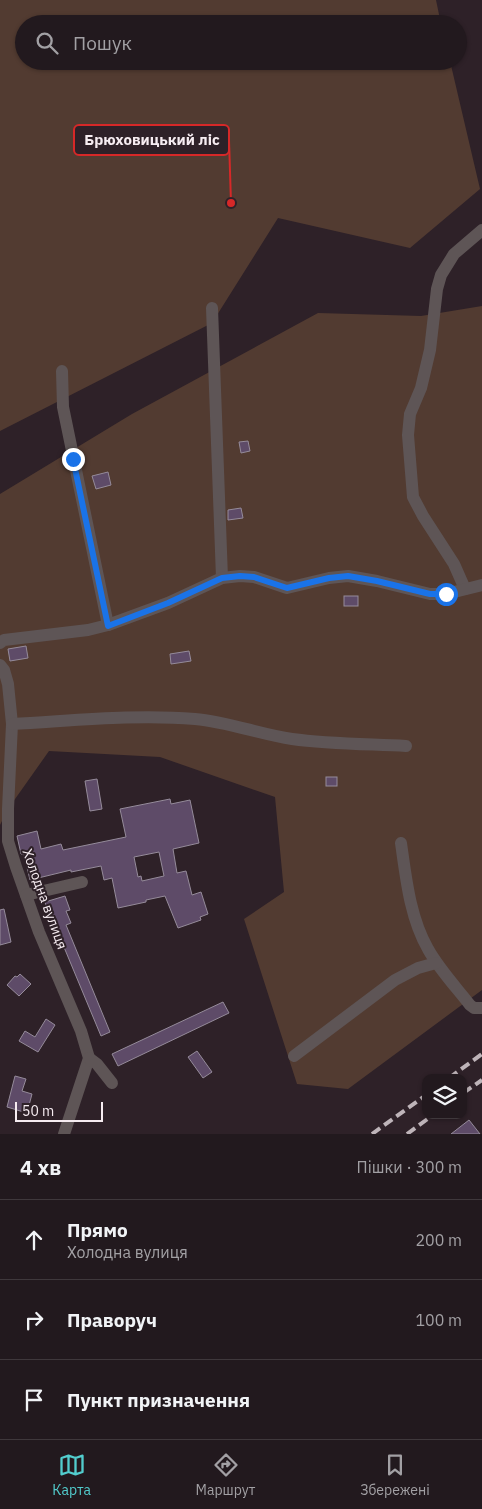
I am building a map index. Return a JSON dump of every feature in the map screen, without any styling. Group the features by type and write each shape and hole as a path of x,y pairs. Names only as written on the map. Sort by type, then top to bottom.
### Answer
{"street":[{"path":"465,589 454,564 413,497 408,435 410,414 421,388 430,350 436,296 441,275 454,254 482,230"},
{"path":"212,308 222,578"},
{"path":"62,371 63,407 108,626"},
{"path":"0,643 4,640 108,626 168,603 222,578 248,576 287,588 329,578 348,576 430,594 446,594 482,585"},
{"name":"Холодна вулиця","path":"1,672 8,684 12,724 8,841 39,932 81,1030 89,1058"},
{"path":"12,724 152,717 194,719 293,739 406,746"},
{"path":"402,844 406,880 418,924 427,948 436,963 470,1005 474,1008 482,1008"},
{"path":"26,895 82,882"},
{"path":"294,1056 394,980 418,968 436,963"},
{"path":"64,1134 89,1058 97,1064 112,1084"}],"shaded area":[{"path":"0,0 436,0 439,15 15,15 15,70 452,70 480,189 410,248 278,218 212,323 0,431"},
{"path":"482,306 482,990 348,1089 297,1084 244,919 284,892 275,797 160,757 49,751 8,809 0,825 0,494 132,414 318,313 421,316"}],"building":[{"path":"248,441 250,451 241,453 239,442"},
{"path":"108,472 111,485 96,489 92,476"},
{"path":"241,508 243,518 228,520 228,510"},
{"path":"344,596 358,596 358,606 344,606"},
{"path":"26,646 28,658 10,661 8,649"},
{"path":"189,651 191,661 171,664 170,654"},
{"path":"326,777 337,777 337,786 326,786"},
{"path":"97,779 102,809 90,811 85,781"},
{"path":"170,799 171,804 190,800 199,843 173,849 177,873 186,871 192,895 201,892 208,914 200,917 201,920 178,928 165,896 118,908 112,878 104,880 101,866 71,872 71,870 30,880 24,854 21,854 17,836 37,831 41,849 61,844 63,850 126,837 120,809","holes":["159,852 164,876 142,881 141,876 138,877 134,857"]},
{"path":"65,896 70,910 66,911 71,923 66,925 110,1032 101,1036 51,916 49,916 45,902"},
{"path":"4,909 11,942 0,945 0,910"},
{"path":"20,974 31,984 19,996 7,985 15,976 17,977"},
{"path":"223,1002 229,1013 118,1066 112,1054"},
{"path":"46,1019 55,1025 38,1052 19,1041 25,1031 35,1037"},
{"path":"197,1051 212,1072 203,1078 188,1057"},
{"path":"15,1076 26,1079 22,1091 32,1094 27,1113 7,1107"},
{"path":"469,1120 480,1134 451,1134"}],"railway":[{"path":"454,1074 482,1054"},
{"path":"467,1090 482,1080"},
{"path":"372,1134 422,1098"},
{"path":"407,1134 428,1119"}],"place":[{"name":"Брюховицький ліс","path":"231,203"}],"route":[{"path":"73,459 108,626 168,603 222,578 240,576 254,577 287,588 329,578 348,576 430,594 446,594"}]}
